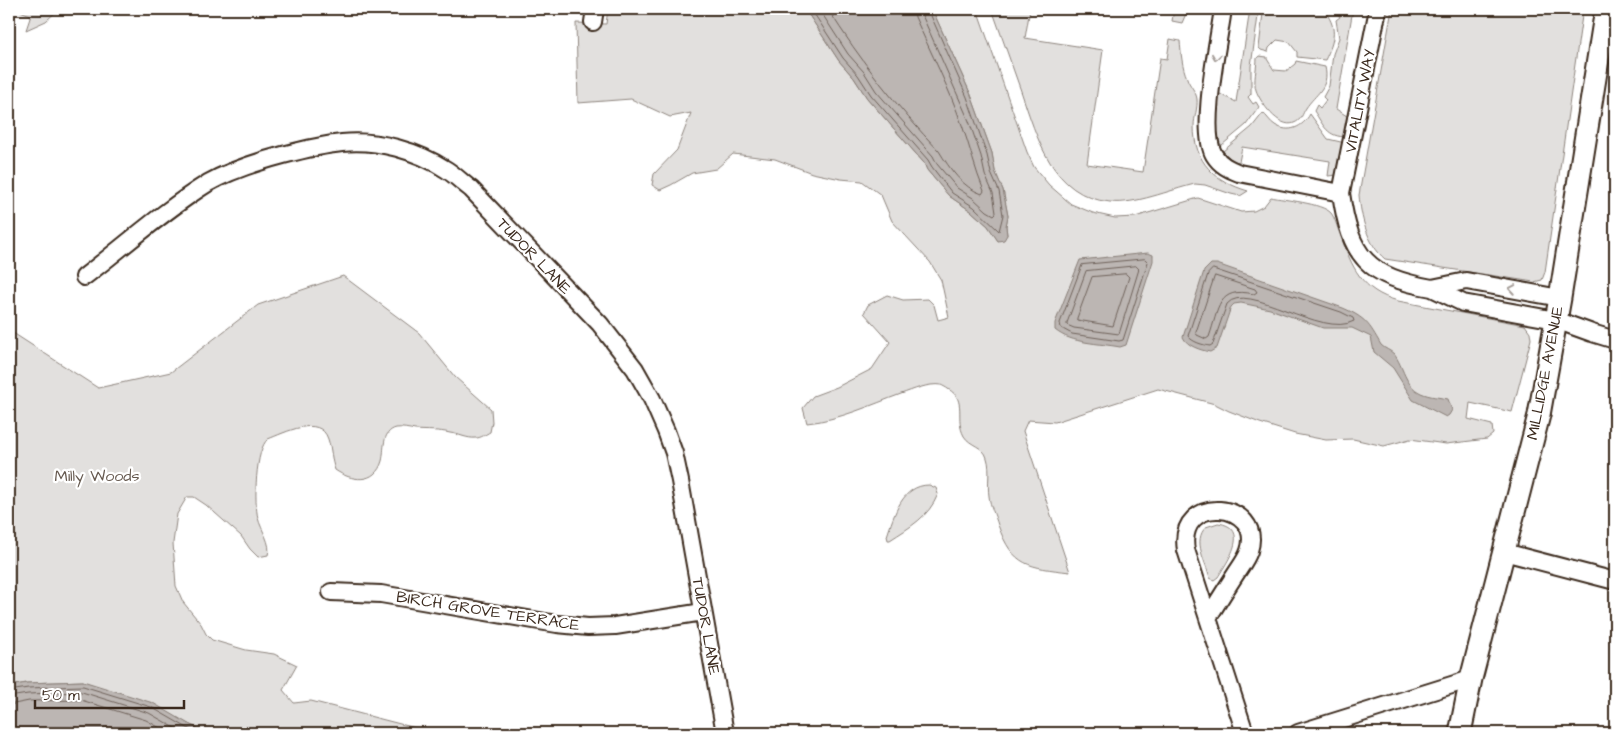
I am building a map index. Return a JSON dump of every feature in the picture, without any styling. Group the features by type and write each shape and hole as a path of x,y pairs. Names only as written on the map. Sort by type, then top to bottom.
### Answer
{"street":[{"path":"1223,9 1208,127 1214,155 1225,168 1239,174 1341,193"},
{"name":"VITALITY WAY","path":"1378,9 1341,193 1345,219 1359,252 1372,266 1390,277 1408,284 1432,288 1463,303 1556,320 1615,340"},
{"name":"MILLIDGE AVENUE","path":"1460,733 1471,678 1539,415 1560,298 1606,9"},
{"name":"TUDOR LANE","path":"84,277 209,183 234,170 262,161 313,147 344,143 370,143 401,149 423,157 448,170 471,190 600,324 635,369 652,399 674,453 682,489 725,733"},
{"name":"VITALITY WAY","path":"1432,288 1466,281 1560,298"},
{"path":"1208,618 1245,558 1250,546 1248,529 1244,522 1224,509 1210,510 1195,518 1186,534 1186,550 1244,733"},
{"path":"1504,552 1615,581"},
{"name":"BIRCH GROVE TERRACE","path":"331,592 381,594 557,624 588,627 615,626 703,612"},
{"path":"1298,733 1471,678"}],"green space":[{"path":"14,9 59,9 46,21 26,30 31,15"},
{"path":"608,9 805,9 839,61 854,78 867,98 924,163 927,170 949,196 971,211 988,226 998,241 1007,235 1008,216 1003,190 995,171 992,153 971,95 932,9 977,9 1034,167 1049,185 1071,204 1093,213 1115,218 1135,217 1198,198 1241,212 1254,211 1264,206 1271,197 1320,207 1331,213 1334,217 1344,246 1360,276 1375,291 1385,297 1525,325 1530,332 1531,339 1512,412 1470,403 1468,419 1492,425 1493,434 1487,439 1446,444 1410,439 1384,446 1353,439 1326,440 1295,434 1260,423 1215,404 1158,389 1055,422 1028,420 1023,431 1070,572 1033,566 1024,562 1010,549 1004,539 990,500 987,458 980,448 964,436 960,423 958,398 947,388 941,385 926,386 843,415 807,423 803,408 813,396 837,387 872,369 890,342 864,313 868,305 887,295 903,300 928,299 934,305 938,320 949,317 941,280 930,262 892,221 881,195 862,181 812,173 775,159 733,154 716,169 692,173 660,190 652,185 654,174 677,150 691,113 670,117 631,99 578,103 576,23 606,24"},
{"path":"992,9 1030,9 1025,38 1103,50 1087,164 1143,172 1160,58 1167,59 1170,39 1180,41 1184,69 1197,99 1194,126 1195,139 1202,160 1216,176 1248,191 1240,196 1205,185 1195,184 1141,199 1110,202 1090,197 1074,189 1061,177 1041,145"},
{"path":"1174,9 1188,9 1182,23 1172,21"},
{"path":"1250,9 1259,9 1251,66 1251,94 1248,97 1253,104 1256,102 1259,107 1246,125 1222,145 1220,144 1217,129 1218,93 1236,102"},
{"path":"1269,9 1323,9 1333,28 1333,40 1325,60 1297,57 1297,52 1289,42 1277,40 1269,48 1268,52 1261,50 1259,48 1263,13 1268,13"},
{"path":"1335,9 1353,9 1336,109 1350,118 1347,137 1330,133 1314,111 1317,105 1320,108 1326,100 1323,97 1329,86 1333,54 1339,38 1336,20 1340,17"},
{"path":"1392,9 1583,9 1545,272 1542,280 1534,282 1385,259 1369,238 1363,221 1359,195"},
{"path":"1259,56 1267,57 1274,70 1286,71 1296,61 1325,67 1324,86 1297,122 1288,124 1282,122 1271,113 1262,101 1256,90 1255,83 1257,58"},
{"path":"1263,113 1273,124 1285,129 1300,126 1310,114 1328,139 1345,143 1337,175 1328,176 1330,161 1242,147 1239,162 1228,157 1223,151 1252,127"},
{"name":"Milly Woods","path":"343,276 419,333 455,377 491,409 492,422 490,432 473,438 442,431 396,428 391,430 386,437 379,469 374,474 362,479 348,477 335,470 328,439 324,432 317,428 310,426 301,427 268,439 260,453 256,501 258,518 269,546 268,555 258,557 241,536 206,505 194,497 187,497 177,514 173,543 176,586 183,602 212,640 246,650 274,654 297,665 283,690 294,703 311,701 435,733 204,733 198,728 83,681 27,683 9,686 9,327 10,331 98,388 171,372 258,305"},
{"path":"929,485 936,488 938,494 930,509 912,526 888,540 887,536 900,503 912,490 920,486"},
{"path":"1218,523 1228,526 1234,531 1235,538 1227,563 1214,580 1210,578 1203,559 1200,539 1206,527"}],"water":[{"path":"805,9 932,9 971,95 992,153 995,171 1003,190 1008,216 1007,235 1004,240 998,241 988,226 971,211 949,196 927,170 924,163 867,98 854,78 839,61"},
{"path":"1148,253 1153,255 1153,261 1126,345 1120,347 1086,342 1069,338 1055,330 1055,323 1080,260"},
{"path":"1211,264 1217,264 1343,308 1357,315 1370,327 1381,345 1394,354 1408,381 1415,390 1448,399 1452,410 1449,415 1446,417 1413,400 1393,368 1374,352 1371,337 1352,328 1323,328 1270,309 1241,303 1234,304 1231,307 1217,348 1210,352 1191,345 1183,337 1204,271"},
{"path":"83,681 153,703 204,733 9,733 9,686 27,683"}]}
